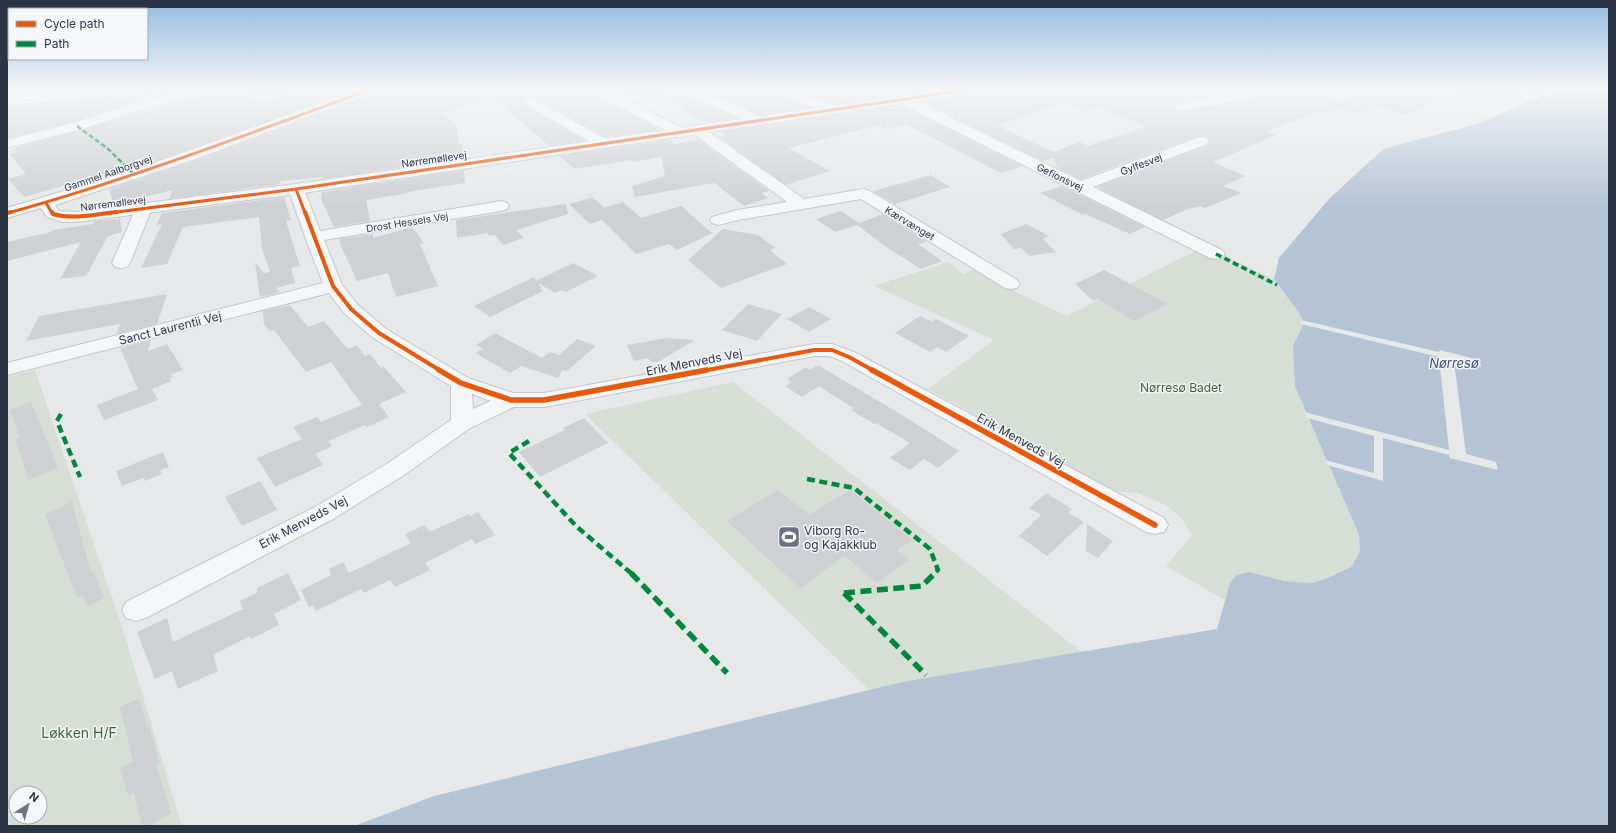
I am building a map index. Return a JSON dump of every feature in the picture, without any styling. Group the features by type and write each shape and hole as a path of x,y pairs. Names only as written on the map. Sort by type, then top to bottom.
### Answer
{"street":[{"path":"7,144 69,128"},
{"name":"Gammel Aalborgvej","path":"7,213 46,203 263,128"},
{"path":"576,128 603,143"},
{"path":"671,128 681,133"},
{"name":"Nørremøllevej","path":"46,203 53,214 64,217 76,217 296,189 710,128"},
{"name":"Gefionsvej","path":"960,128 1216,254"},
{"path":"697,130 802,205"},
{"name":"Gylfesvej","path":"1080,187 1202,141"},
{"name":"Erik Menveds Vej","path":"296,189 313,237 333,286 351,309 379,333 461,383 511,400 544,400 814,350 832,350 849,357 1155,525"},
{"name":"Kærvænget","path":"718,220 737,215 864,194 1011,284"},
{"name":"Drost Hessels Vej","path":"313,237 501,206"},
{"name":"Nørremøllevej","path":"121,262 144,208"},
{"name":"Sanct Laurentii Vej","path":"7,369 333,286"},
{"path":"461,383 462,423"},
{"name":"Erik Menveds Vej","path":"136,610 324,513 396,469 462,423 511,400"}],"green space":[{"name":"Nørresø Badet","path":"1197,250 1223,255 1274,279 1299,313 1304,323 1326,458 1359,535 1360,552 1351,567 1330,577 1312,583 1284,581 1249,572 1230,583 1225,600 1166,566 1192,535 1181,518 1166,505 1138,493 1113,491 928,389 994,340 874,286 948,262 963,274 976,269 1022,295 1067,316"},
{"name":"Løkken H/F","path":"35,370 123,630 182,826 7,826 7,377"},
{"path":"733,382 1082,652 902,682 869,690 585,414"}],"water":[{"name":"Nørresø","path":"1462,128 1609,128 1609,826 354,826 434,796 902,682 1217,629 1230,583 1237,575 1249,572 1284,581 1312,583 1330,577 1351,567 1360,552 1359,535 1295,386 1293,346 1304,323 1299,313 1274,279 1279,258 1329,199 1383,149"}],"pier":[{"path":"1301,320 1480,360 1481,367 1454,361 1466,454 1496,462 1498,470 1450,458 1449,455 1383,438 1383,481 1327,465 1325,460 1374,473 1374,436 1307,418 1304,412 1449,450 1439,357 1301,324"}],"building":[{"path":"7,128 48,128 7,138"},
{"path":"89,128 248,128 140,167 105,177 104,174 24,197 8,179 26,174 10,154 17,152 14,148"},
{"path":"282,128 457,128 459,145 462,144 463,158 323,179 323,177 280,181 281,184 169,199 173,190 132,200 130,204 114,206 109,189 196,160"},
{"path":"528,128 564,128 585,140 549,146"},
{"path":"589,128 655,128 657,130 606,137"},
{"path":"748,128 868,128 789,148 830,171 786,185 719,137 725,136 720,132"},
{"path":"883,128 893,128 886,130"},
{"path":"914,128 946,128 1023,166 1001,173"},
{"path":"976,128 1003,128 1053,152 1080,142 1088,146 1141,128 1275,128 1267,131 1276,135 1213,162 1246,176 1223,186 1241,193 1205,208 1200,206 1194,208 1192,207 1163,220 1097,187 1208,145 1210,142 1208,137 1196,137 1081,179 1057,168 1054,158 1043,161"},
{"path":"670,140 675,144 699,140 769,191 761,193 768,198 744,206 714,183 635,197 632,186 665,176 661,157 634,162 631,160 575,169 560,156"},
{"path":"464,170 465,183 366,200 370,221 334,227 321,199 322,192"},
{"path":"931,175 950,187 895,204 873,191"},
{"path":"1062,186 1145,227 1130,234 1086,214 1083,215 1040,193"},
{"path":"284,197 291,220 286,221 300,266 291,268 295,283 276,288 280,292 260,297 255,262 264,273 270,272 262,249 259,217 183,227 167,264 141,268 162,224 156,225 162,213"},
{"path":"593,197 604,208 623,202 641,218 681,206 712,233 677,250 669,244 636,254 602,220 590,224 569,204"},
{"path":"566,204 568,214 516,230 524,238 503,245 495,235 488,236 488,233 457,238 456,220"},
{"path":"841,211 859,223 883,214 927,242 918,244 942,261 921,269 885,246 857,225 835,232 816,219"},
{"path":"118,218 121,218 122,232 108,236 86,276 60,279 81,242 7,261 7,242 51,232 53,230 93,224 95,221 119,220"},
{"path":"1026,224 1049,236 1043,239 1056,252 1029,256 1021,248 1014,249 1001,234"},
{"path":"412,227 424,243 420,244 438,286 396,297 388,273 357,281 338,239 373,234 373,238"},
{"path":"723,229 758,235 775,248 770,250 787,264 721,288 688,260"},
{"path":"573,263 598,276 566,292 562,290 555,293 538,283 543,291 490,317 474,306 534,277 536,281"},
{"path":"1104,270 1168,304 1134,321 1098,299 1093,301 1075,284"},
{"path":"167,294 157,324 116,334 120,324 26,341 39,316"},
{"path":"748,304 782,314 757,341 722,330"},
{"path":"290,305 308,327 324,321 348,349 357,345 365,356 370,354 381,368 384,367 406,392 379,404 389,417 367,427 365,425 328,441 332,446 315,454 323,465 275,487 257,458 302,439 293,427 317,417 321,422 362,405 331,362 306,372 274,330 270,332 264,324 263,311"},
{"path":"809,307 831,319 809,332 787,319"},
{"path":"920,316 932,322 936,319 969,336 946,352 937,347 930,352 895,333"},
{"path":"495,333 542,358 550,352 559,355 577,339 596,346 567,371 562,370 558,378 521,366 510,373 475,353 483,349 476,345"},
{"path":"667,338 695,340 658,362 651,362 648,358 634,361 627,345"},
{"path":"151,340 148,351 167,344 183,370 171,374 173,377 169,379 171,381 152,389 158,400 104,420 97,405 138,389 120,348"},
{"path":"818,365 959,451 938,468 924,459 910,470 890,458 910,443 851,410 853,408 819,386 802,397 785,386 792,382 787,379 806,367 810,370"},
{"path":"31,402 58,468 29,480 15,440 20,438 10,410"},
{"path":"584,418 608,443 540,477 519,452 565,430 563,428"},
{"path":"163,452 169,467 160,470 162,474 145,481 143,478 122,486 116,471"},
{"path":"260,481 277,510 242,526 225,497"},
{"path":"778,490 809,515 850,490 912,540 897,550 909,560 877,583 845,556 800,588 727,521"},
{"path":"1046,493 1072,509 1068,513 1084,522 1047,556 1019,536 1041,515 1029,508"},
{"path":"72,502 91,573 94,572 104,598 87,607 83,596 77,598 45,514"},
{"path":"478,512 495,535 476,544 472,539 425,563 430,570 395,587 390,580 364,593 361,589 316,611 313,605 309,607 301,590 331,575 329,569 343,562 349,573 411,543 405,534 425,525 430,532 469,514 471,516"},
{"path":"1087,524 1113,541 1098,558 1086,551"},
{"path":"288,573 301,600 274,614 279,625 251,639 250,636 213,655 218,671 178,689 172,671 155,679 137,632 167,618 173,642 243,609 240,601 257,593 257,588"},
{"path":"139,698 147,726 149,725 159,763 156,765 171,813 148,826 142,826 134,792 128,796 120,768 133,761 120,707"}],"marked path":[{"path":"80,128 107,148 134,174"},
{"path":"1216,254 1277,285"},
{"path":"61,414 57,421 80,477"},
{"path":"529,441 509,453 576,526 637,578 727,673"},
{"path":"807,479 854,488 930,549 938,570 922,586 844,593"},
{"path":"844,593 926,675"}],"cycle path":[{"path":"7,213 145,171 266,128"},
{"path":"46,203 53,214 63,217 76,217 296,189 710,128"},
{"path":"296,189 333,286 351,309 379,333 461,383 511,400 544,400 814,350 832,350 849,357 1155,525"}],"place":[{"name":"Viborg Ro- og Kajakklub","path":"789,537"}]}
